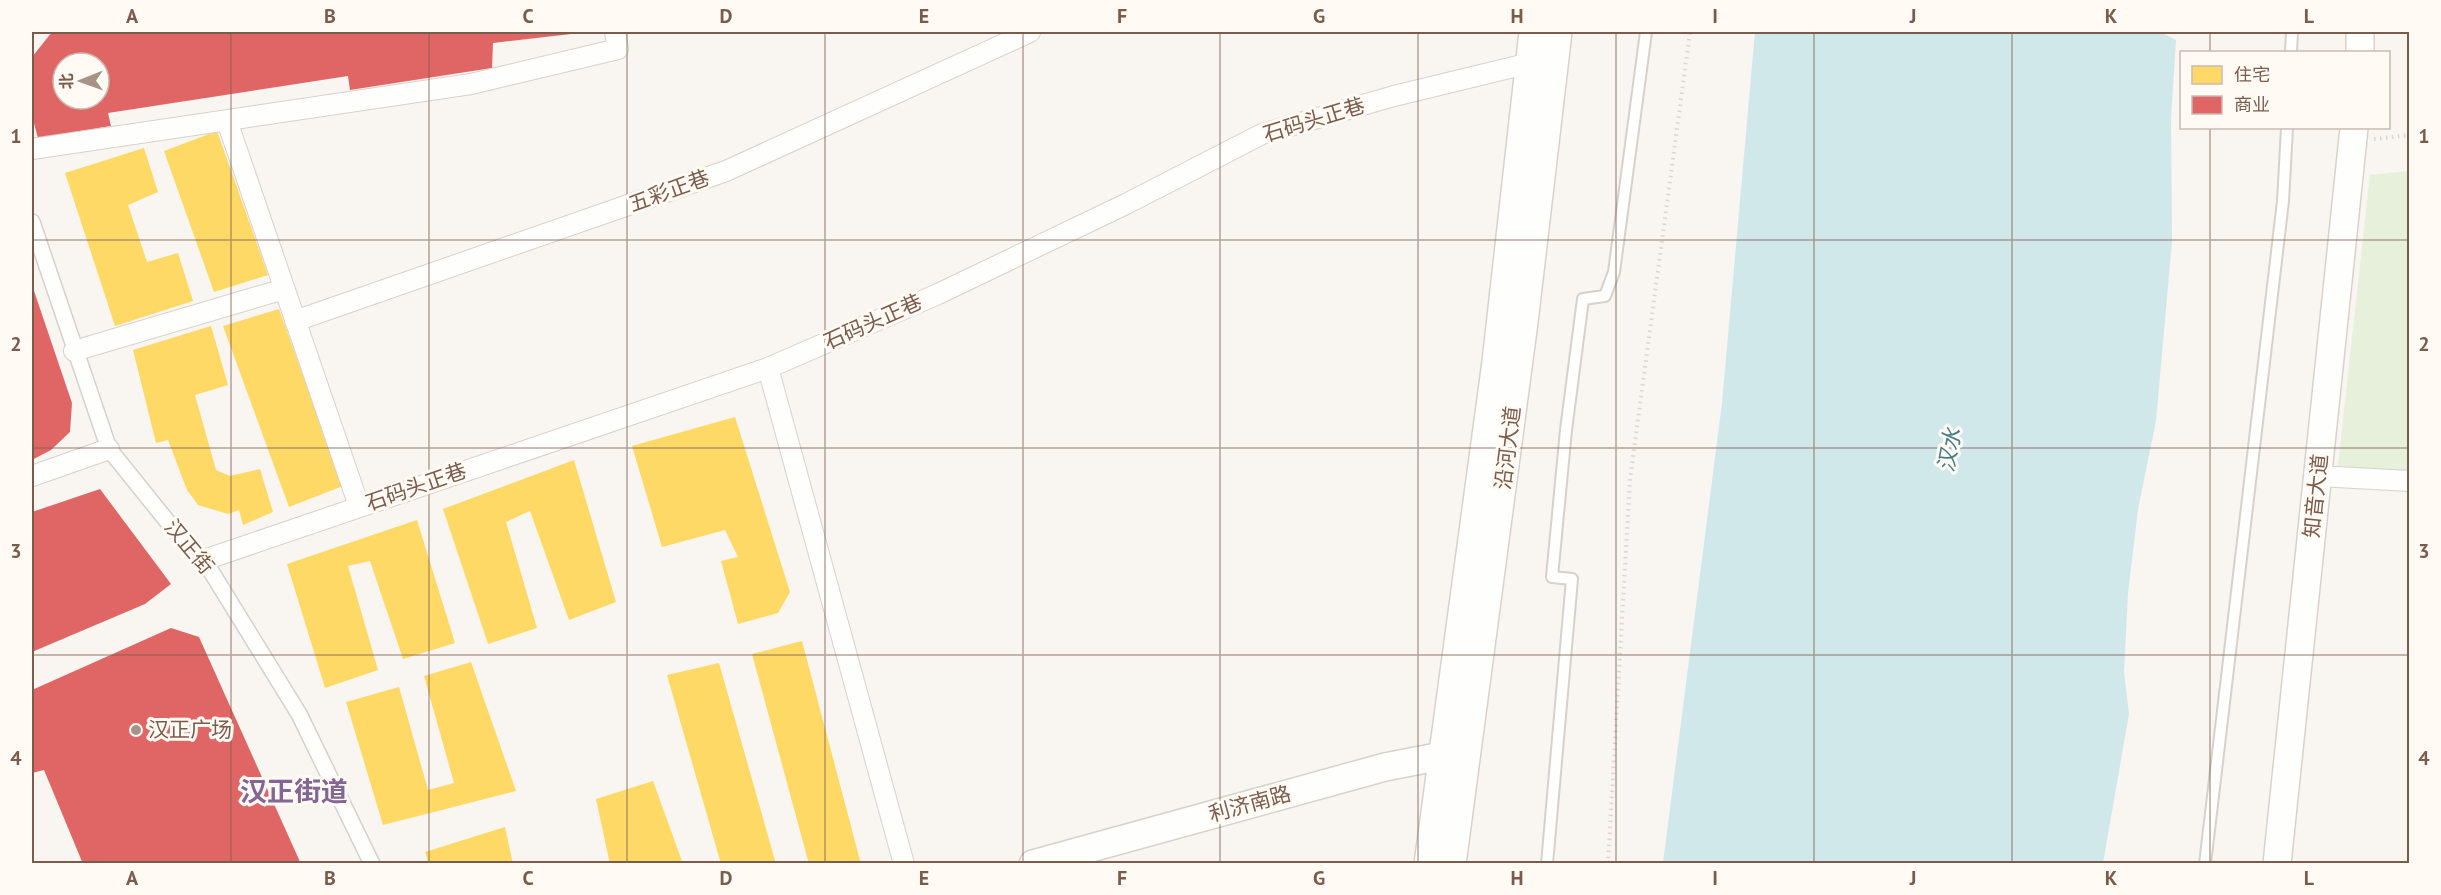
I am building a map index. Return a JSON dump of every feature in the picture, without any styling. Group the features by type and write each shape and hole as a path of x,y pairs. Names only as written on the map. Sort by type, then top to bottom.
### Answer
{"main road":[{"name":"沿河大道","path":"1452,864 1455,753 1533,32"},
{"name":"沿河大道","path":"1428,864 1455,753 1524,322 1558,32"},
{"path":"2360,32 2360,51"},
{"name":"知音大道","path":"2277,864 2353,134"},
{"name":"利济南路","path":"1033,864 1385,767 1455,753"}],"street":[{"path":"32,149 471,84 618,49 615,32"},
{"name":"五彩正巷","path":"295,321 726,171 1030,32"},
{"name":"石码头正巷","path":"204,560 768,368 948,289 1126,204 1262,134 1394,96 1530,63"},
{"path":"227,121 359,506"},
{"name":"汉正街","path":"32,222 109,449 175,531 204,560 299,714 372,864"},
{"path":"74,351 284,289"},
{"path":"768,368 904,864"},
{"path":"32,476 109,449"},
{"path":"2318,476 2409,482"}],"lane":[{"path":"1547,864 1572,579 1552,577 1566,430 1583,299 1605,296 1614,272 1646,32"},
{"path":"2291,51 2292,32"},
{"path":"2205,864 2283,201 2287,129"}],"path":[{"path":"1608,864 1630,479 1690,32"},
{"path":"2353,134 2409,135"}],"green space":[{"path":"2409,171 2409,471 2338,466 2370,175"}],"water":[{"name":"汉水","path":"1755,32 2160,32 2176,40 2171,119 2172,241 2156,421 2138,509 2128,593 2124,672 2129,714 2103,863 1663,863 1722,403"}],"building: 住宅":[{"path":"217,131 268,275 214,292 164,151"},
{"path":"144,148 158,192 128,205 147,262 178,253 193,301 115,326 65,173"},
{"path":"279,309 343,486 289,507 223,326"},
{"path":"211,326 228,385 195,395 216,470 230,476 260,469 273,512 243,525 239,510 228,514 198,505 187,490 168,440 156,443 133,350"},
{"path":"735,417 790,592 778,613 738,624 721,561 738,557 725,530 662,547 632,446"},
{"path":"574,460 616,602 569,620 530,511 506,522 537,628 488,644 443,509"},
{"path":"417,520 455,643 403,659 370,561 348,566 378,670 325,688 287,564"},
{"path":"802,641 861,864 809,864 752,654"},
{"path":"471,662 516,791 383,825 346,702 399,687 428,790 454,783 424,676"},
{"path":"719,663 776,864 721,864 667,675"},
{"path":"653,781 683,864 610,864 596,799"},
{"path":"505,827 513,864 429,864 425,852"}],"building: 商业":[{"path":"52,32 580,32 493,43 492,68 350,90 348,76 108,113 111,126 38,138 32,116 32,57"},
{"path":"32,285 72,403 70,432 51,450 32,460"},
{"path":"100,489 171,584 145,604 32,652 32,512"},
{"name":"汉正广场","path":"171,628 199,637 301,864 83,864 44,770 32,773 32,690"}],"place":[{"name":"汉正广场","path":"136,730"}],"district":[{"name":"汉正街道","path":"294,792"}]}
